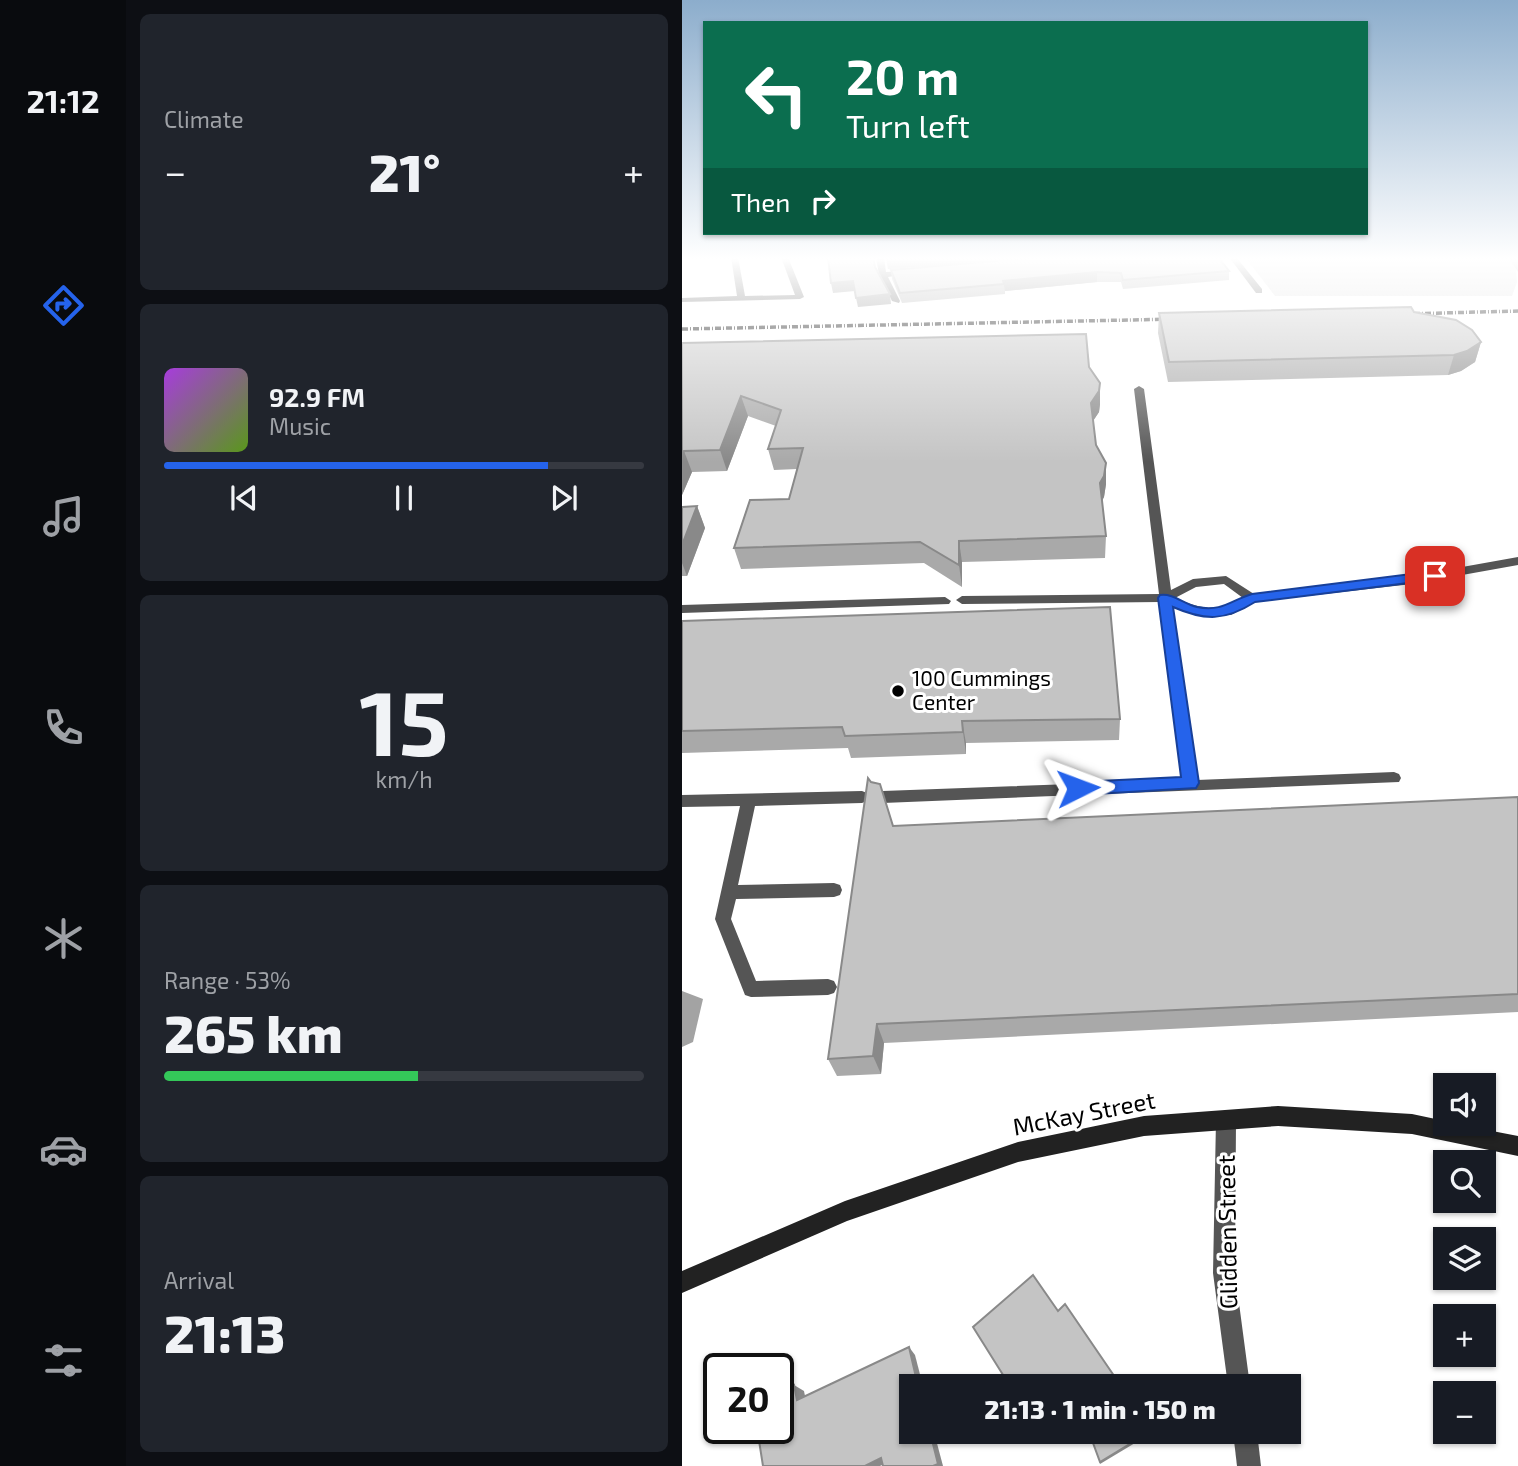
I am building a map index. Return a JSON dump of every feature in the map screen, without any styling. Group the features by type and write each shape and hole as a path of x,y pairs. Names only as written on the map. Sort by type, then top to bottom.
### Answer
{"main road":[{"name":"McKay Street","path":"682,1282 845,1211 1018,1152 1144,1126 1278,1116 1412,1124 1517,1146"}],"street":[{"path":"1139,389 1190,783"},
{"path":"962,600 1164,598 1197,612 1231,611 1252,598 1412,580 1517,561"},
{"path":"1164,598 1193,583 1226,580 1252,598"},
{"path":"682,609 945,601"},
{"path":"883,797 1190,783 1394,778"},
{"path":"682,801 862,797"},
{"path":"749,800 723,919 751,989 828,986"},
{"path":"729,892 834,890"},
{"name":"Glidden Street","path":"1226,1120 1224,1273 1237,1374"},
{"path":"1246,1444 1249,1466"}],"shaded area":[{"path":"682,991 703,999 693,1042 682,1047"}],"building":[{"path":"1162,325 1465,325 1481,342 1454,355 1169,362"},
{"path":"1086,334 1089,367 1100,383 1099,391 1091,403 1096,445 1106,463 1100,483 1106,536 959,541 959,565 920,542 734,548 750,500 789,499 803,448 768,449 781,410 741,396 720,450 684,451 682,456 682,343"},
{"path":"697,506 682,545 682,507"},
{"path":"1110,607 1120,719 962,721 963,732 845,736 842,727 682,731 682,621"},
{"path":"868,778 871,782 880,784 893,826 1518,797 1518,994 877,1024 873,1056 828,1059"},
{"path":"1033,1275 1058,1311 1065,1304 1113,1374 1002,1374 973,1327"},
{"path":"909,1347 915,1374 899,1374 899,1444 933,1444 938,1464 883,1466 881,1458 865,1466 763,1466 760,1444 794,1444 794,1385 797,1400"},
{"path":"1093,1444 1130,1444 1100,1462"}],"railway":[{"path":"682,329 860,325"}],"place":[{"name":"100 Cummings Center","path":"898,691"}],"route":[{"path":"1078,788 1190,783 1164,598 1197,612 1231,611 1252,598 1435,576"}]}
